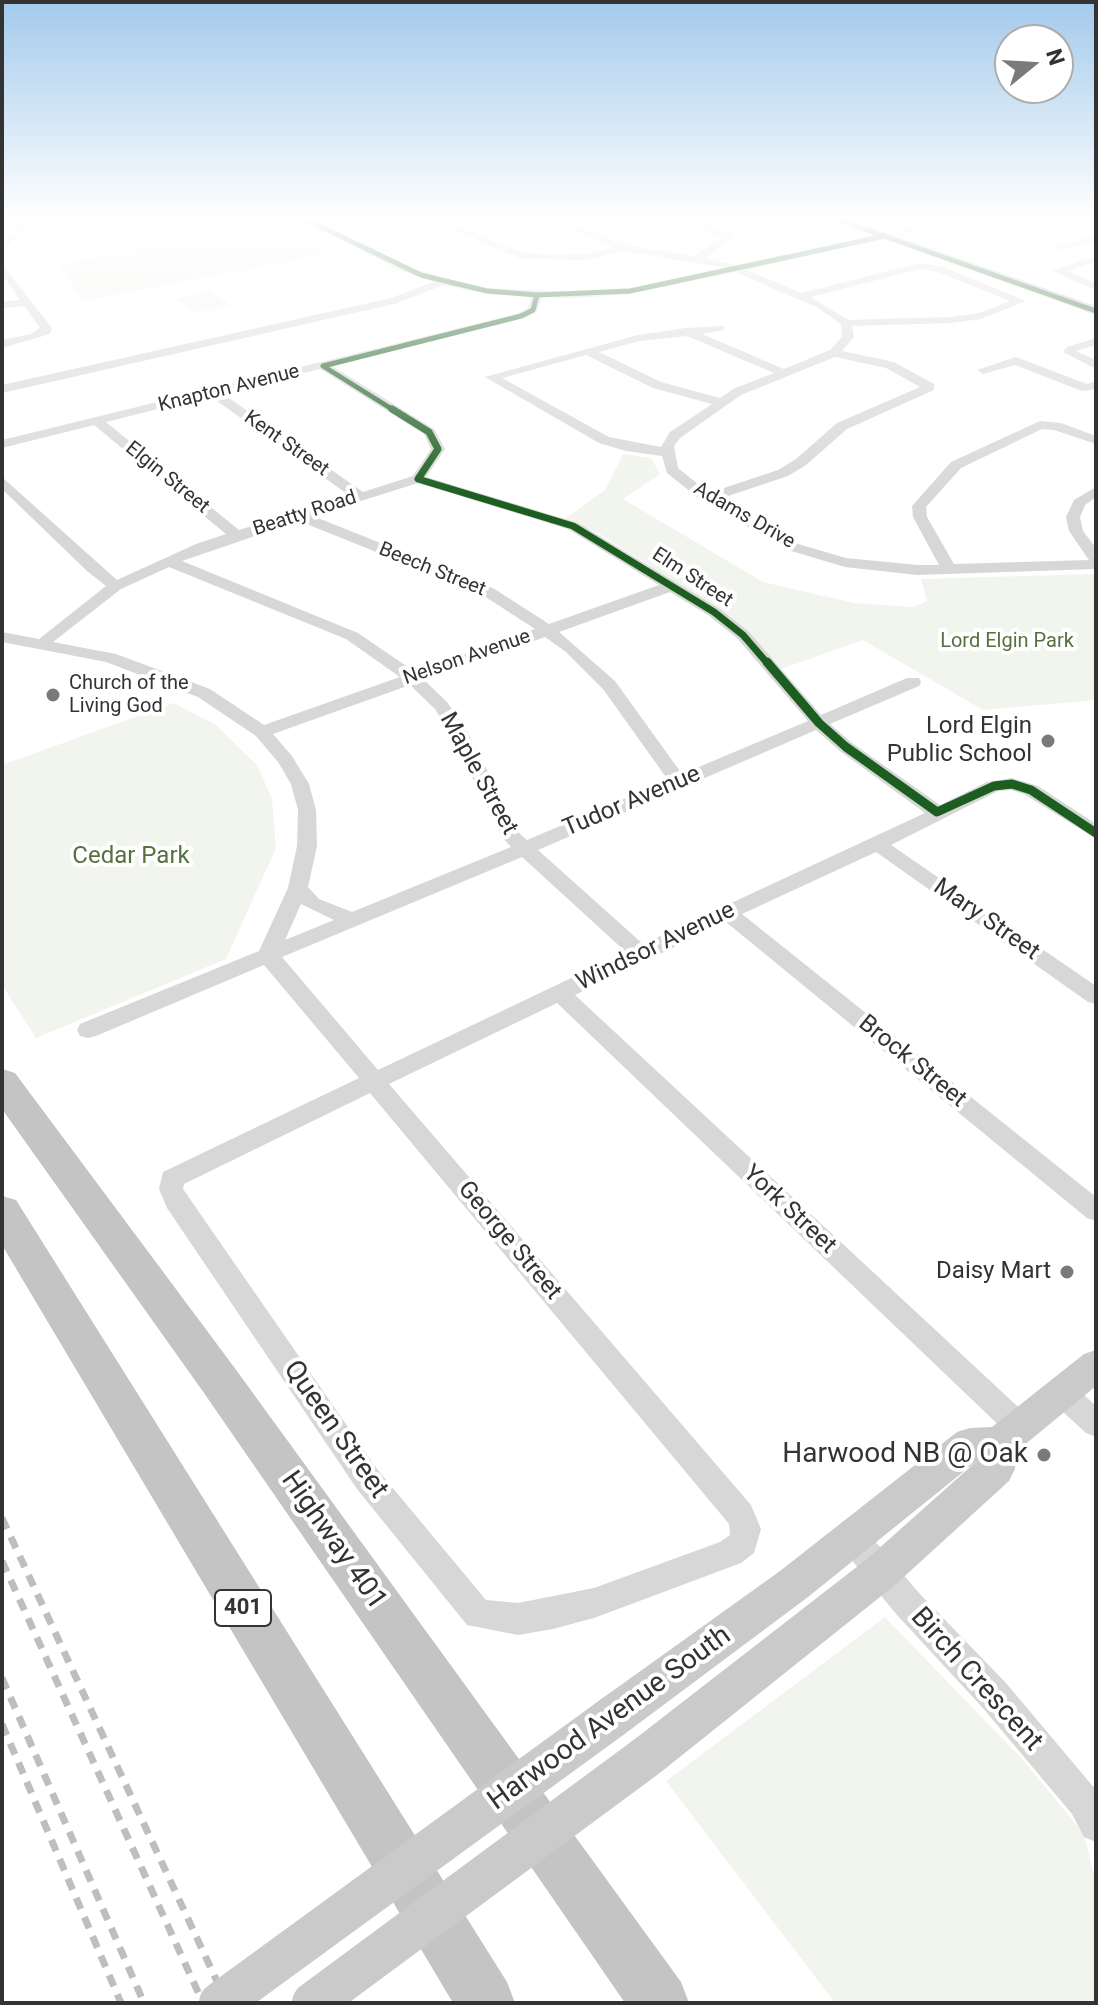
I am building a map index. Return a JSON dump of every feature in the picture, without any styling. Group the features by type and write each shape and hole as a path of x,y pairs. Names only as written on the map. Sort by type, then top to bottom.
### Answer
{"highway":[{"name":"Highway 401","path":"2,1082 219,1380 660,2003"},
{"name":"401","path":"2,1211 486,2003"}],"main road":[{"name":"Harwood Avenue South","path":"220,2003 794,1584 970,1444 1009,1435 1096,1365"},
{"name":"Harwood Avenue South","path":"313,2003 646,1757 881,1572 996,1469 1009,1435"}],"street":[{"path":"2,344 46,332 34,311"},
{"path":"2,389 351,311"},
{"name":"Knapton Avenue","path":"2,444 323,366 521,316 532,311"},
{"path":"720,328 638,338 491,377 604,440 626,447 666,452 675,435 719,402 834,353 848,337 846,323 830,311"},
{"path":"846,323 951,320 995,311"},
{"path":"685,330 784,373"},
{"path":"1096,341 1069,352 1096,365"},
{"path":"587,351 657,385 719,402"},
{"path":"707,498 783,473 801,462 842,426 930,387 890,365 834,353"},
{"path":"983,370 1016,361 1086,388 1096,385"},
{"path":"323,366 429,432 438,449 418,479"},
{"name":"Kent Street","path":"212,392 360,496"},
{"name":"Elgin Street","path":"97,421 237,536"},
{"path":"949,569 920,517 919,506 956,465 1040,425 1056,426 1096,440"},
{"name":"Adams Drive","path":"666,452 672,470 707,498 793,547 845,562 896,570 1096,562"},
{"name":"Beatty Road","path":"41,647 49,637 116,586 169,561 237,536 418,479"},
{"name":"Elm Street","path":"418,479 573,526 714,612 743,635 819,723 846,747 937,812"},
{"path":"2,481 92,568 116,586"},
{"path":"1096,491 1079,503 1073,517 1076,531 1096,562"},
{"name":"Beech Street","path":"302,517 487,591 548,631 572,649 609,685 678,782"},
{"name":"Maple Street","path":"169,561 352,636 411,677 441,706 453,724 512,837 641,953"},
{"name":"Nelson Avenue","path":"262,732 672,586"},
{"path":"2,637 110,658 154,672 217,699 262,732 286,760 300,784 307,810 307,846 298,888 268,955"},
{"name":"Tudor Avenue","path":"88,1030 913,682"},
{"name":"Windsor Avenue","path":"374,1081 994,786 1012,784 1031,790 1096,833"},
{"name":"Mary Street","path":"877,844 1096,997"},
{"path":"298,888 312,904 350,919"},
{"name":"Brock Street","path":"728,913 1096,1211"},
{"name":"George Street","path":"268,955 740,1515 746,1529"},
{"name":"York Street","path":"560,993 1009,1435"},
{"name":"Queen Street","path":"374,1081 172,1179 171,1189 367,1479 478,1614 518,1619 594,1603 730,1553 743,1543 746,1529"},
{"path":"1061,1392 1096,1424"},
{"name":"Birch Crescent","path":"852,1537 908,1604 994,1695 1084,1802 1096,1825"}],"green space":[{"name":"Lord Elgin Park","path":"623,454 651,458 660,474 623,499 763,582 854,603 913,607 927,601 921,579 1096,574 1096,700 983,710 863,640 781,669 728,616 598,533 565,519 605,490"},
{"name":"Cedar Park","path":"174,703 216,725 257,765 272,799 276,848 226,959 36,1038 2,985 2,765"},
{"path":"885,1617 1023,1760 1084,1834 1096,1883 1096,2003 835,2003 666,1781"}],"railway":[{"path":"2,1518 227,2003"},
{"path":"2,1561 203,2003"},
{"path":"2,1678 144,2003"},
{"path":"2,1724 121,2003"}],"cycle path":[{"path":"323,366 521,316 532,311"},
{"path":"323,366 429,432 438,449 418,479 573,526 714,612 743,635 819,723 846,747 937,812 994,786 1012,784 1031,790 1096,833"}],"place":[{"name":"Church of the Living God","path":"53,695"},
{"name":"Lord Elgin Public School","path":"1048,741"},
{"name":"Daisy Mart","path":"1067,1272"},
{"name":"Harwood NB @ Oak","path":"1044,1455"}]}
